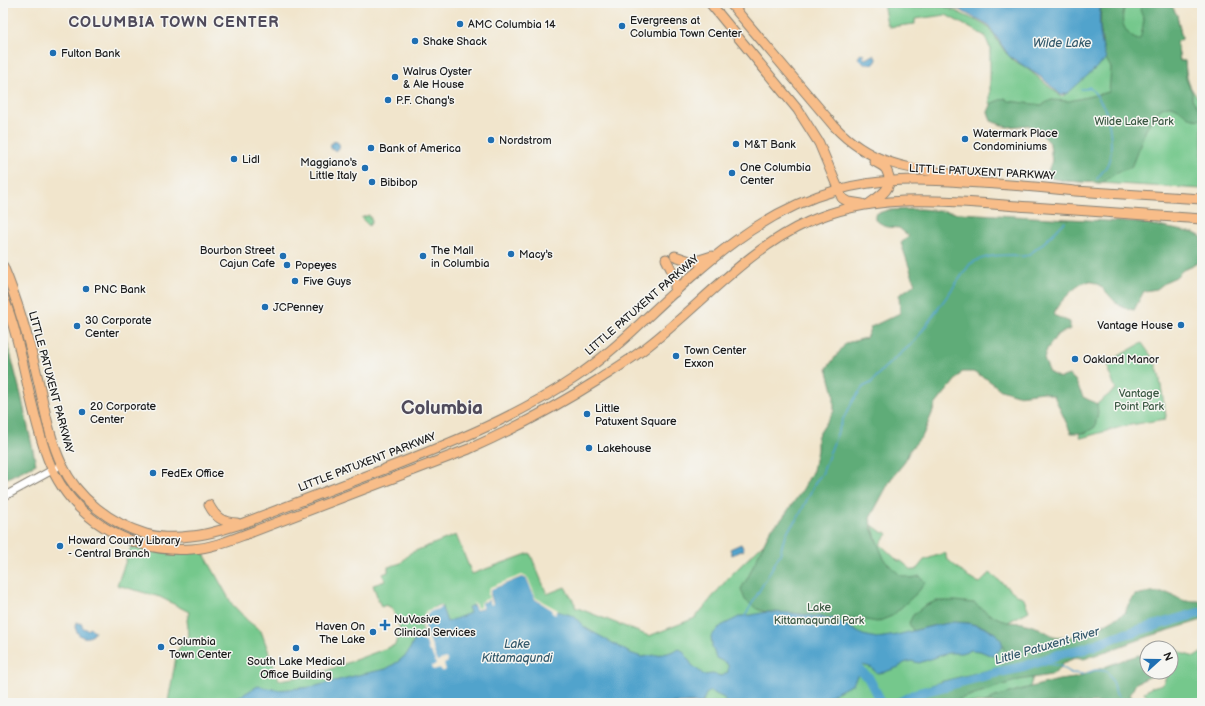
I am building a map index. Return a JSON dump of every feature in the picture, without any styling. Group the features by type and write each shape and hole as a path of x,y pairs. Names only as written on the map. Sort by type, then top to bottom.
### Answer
{"main road":[{"path":"710,3 798,110 818,144 840,195 849,202 867,204 884,193 887,189 889,180 889,176 885,168 842,135 730,3"},
{"path":"859,148 870,155 898,165 1023,185"},
{"name":"LITTLE PATUXENT PARKWAY","path":"3,266 23,321 49,426 62,466 67,476 78,490 97,508 117,522 146,534 168,537 192,536 241,524 437,449 488,427 575,378 599,360 616,347 719,253 755,226 801,202 838,189 889,180 935,180 1023,185 1076,191 1202,199"},
{"name":"LITTLE PATUXENT PARKWAY","path":"3,296 18,343 48,460 69,497 99,524 124,538 142,544 168,549 194,549 221,543 469,449 541,414 582,390 647,347 735,270 782,236 797,227 825,216 867,204 897,201 934,201 1202,219"},
{"path":"675,256 693,262 703,260 719,253"},
{"path":"666,259 675,278 675,292"},
{"path":"209,505 214,514 223,520 241,524"}],"street":[{"path":"3,498 62,466"}],"green space":[{"name":"Wilde Lake Park","path":"883,3 901,3 911,8 940,5 977,21 988,27 1006,53 1014,61 1024,66 1062,97 1106,59 1103,48 1101,3 1170,3 1177,15 1182,39 1177,42 1180,61 1185,61 1186,73 1191,88 1202,102 1202,189 1066,181 1046,177 1052,161 1050,143 1029,125 998,112 990,103 990,48 985,36 946,15 915,19 915,24 889,27 889,24 887,24"},
{"name":"Wilde Lake Park","path":"1101,3 1126,3 1123,15 1125,29 1131,36 1139,40 1144,20 1140,10 1143,3 1170,3 1177,15 1182,39 1177,42 1180,61 1185,61 1186,79 1192,92 1192,99 1202,113 1202,119 1192,119 1173,106 1162,108 1150,122 1131,167 1118,172 1102,183 1066,181 1046,177 1052,161 1050,143 1029,125 1007,127 991,121 988,112 992,103 1005,98 1009,101 1042,105 1051,100 1069,101 1109,92 1111,68 1106,59 1103,48 1100,25"},
{"path":"921,209 959,213 1142,223 1194,233 1202,237 1202,254 1200,261 1183,270 1176,277 1167,281 1157,289 1144,291 1134,310 1124,308 1119,305 1098,284 1093,282 1087,282 1080,285 1061,302 1057,308 1053,315 1070,322 1070,329 1057,335 1047,349 1044,359 1050,373 1060,378 1069,375 1075,380 1083,397 1097,404 1098,413 1095,427 1085,433 1071,433 1054,396 1043,392 1017,395 1001,390 987,379 973,372 962,372 936,404 923,435 910,450 904,463 891,479 870,518 871,527 885,561 900,575 911,578 920,576 925,582 919,591 892,616 877,622 855,618 835,619 792,613 766,612 757,609 745,600 741,589 770,530 781,520 803,489 813,470 817,450 817,437 834,411 834,394 827,368 846,343 866,338 871,327 900,313 899,295 915,284 901,243 909,236 899,228 887,227 875,220 875,214 888,210"},
{"path":"369,215 372,221 369,226 361,218"},
{"path":"3,325 21,395 36,464 3,480"},
{"name":"Vantage Point Park","path":"1142,343 1154,360 1159,374 1166,416 1165,419 1125,426 1081,438 1074,418 1097,404 1116,389 1109,373 1108,362"},
{"name":"Lake Kittamaqundi Park","path":"835,485 878,545 872,525 883,533 886,532 888,534 880,544 898,561 901,561 912,570 916,570 924,560 944,553 946,554 946,558 969,578 980,583 990,573 1017,595 1023,597 1029,611 1008,622 1018,634 1042,647 1025,703 167,703 177,651 189,636 187,620 189,612 160,597 117,585 133,541 203,552 232,604 248,621 261,631 279,680 315,675 395,645 400,629 392,608 386,605 381,607 373,585 385,581 383,574 388,572 388,567 401,563 410,553 456,535 472,574 530,553 547,594 565,587 575,604 575,607 649,636 695,618 729,577 764,543"},
{"path":"1145,593 1167,593 1185,601 1202,601 1202,620 1084,659 1077,657 1063,663 1058,671 1051,675 1019,680 947,703 889,703 911,692 943,681 1001,667 1008,660 1003,646 995,633 983,627 968,623 932,626 913,631 909,623 913,615 924,606 936,601 974,603 989,614 1007,622 1023,623 1039,628 1053,636 1066,638 1094,630 1125,613 1128,605 1135,595"},
{"path":"1179,651 1184,654 1195,657 1202,652 1202,703 1157,703 1150,701 1144,692 1152,687 1163,684 1165,680 1179,680"},
{"path":"1139,655 1139,680 1143,680 1136,683 1130,695 1137,703 983,703 995,697 1019,690 1059,680 1075,678"}],"water":[{"name":"Wilde Lake","path":"903,3 1101,3 1100,31 1106,59 1068,93 1061,95 1042,78 1009,56 989,26 960,10 937,4 910,7"},
{"path":"861,53 864,54 863,58 865,59 874,55 877,60 874,64 864,64 858,58"},
{"path":"335,141 340,146 335,151 330,146"},
{"path":"741,544 744,550 732,555 730,549"},
{"name":"Lake Kittamaqundi","path":"522,577 527,579 535,599 553,610 574,616 584,627 630,653 642,657 668,653 679,649 683,651 692,665 704,675 712,674 722,676 728,672 728,665 716,658 712,646 711,636 721,626 741,616 766,612 792,613 835,619 863,635 877,638 954,622 968,623 983,627 995,633 1001,640 1003,646 992,656 980,651 971,650 961,653 948,653 919,663 911,661 885,672 877,673 870,667 858,664 858,674 853,684 816,703 726,703 724,698 710,691 706,694 702,703 228,703 258,686 277,690 312,687 386,669 407,654 414,641 424,636 422,619 430,610 441,605 447,622 470,613 468,607 474,605 476,610 483,608 481,603 489,600 493,604 490,593 492,589"},
{"path":"76,622 82,624 82,627 88,630 90,628 95,631 93,635 82,637 75,627"}],"pier":[{"path":"522,575 528,578 536,598 558,610 555,615 551,612 552,610 535,599 527,579 522,577 492,589 490,594 493,604 491,605 489,600 481,603 483,608 476,610 473,603 475,603 477,608 480,607 480,602 489,598 488,593 490,587"},
{"path":"441,605 441,608 426,615 424,623 437,661 446,658 448,662 444,664 446,670 442,672 440,668 433,670 432,666 436,664 431,652 429,652 426,642 423,640 424,635 421,622 426,611"}],"waterway":[{"path":"1081,89 1090,87 1096,94 1104,107 1109,127 1111,143 1110,158 1106,167 1097,179"},
{"path":"745,616 780,554 787,532 799,516 816,481 822,474 843,419 863,387 871,383 883,369 915,341 970,264 990,256 1022,256 1029,254 1065,222"},
{"name":"Little Patuxent River","path":"899,703 915,694 1023,667 1064,653 1084,649 1115,637 1202,612"},
{"path":"1043,661 1046,664 1058,665 1071,673 1084,674 1095,670 1107,671 1114,684 1116,694 1123,703"},
{"path":"844,667 857,664 860,671 868,677 879,698"}],"place":[{"name":"AMC Columbia 14","path":"460,24"},
{"name":"Evergreens at Columbia Town Center","path":"622,26"},
{"name":"Shake Shack","path":"415,41"},
{"name":"Fulton Bank","path":"53,53"},
{"name":"Walrus Oyster & Ale House","path":"395,77"},
{"name":"P.F. Chang's","path":"388,100"},
{"name":"Watermark Place Condominiums","path":"965,139"},
{"name":"Nordstrom","path":"491,140"},
{"name":"M&T Bank","path":"736,144"},
{"name":"Bank of America","path":"371,148"},
{"name":"Lidl","path":"234,159"},
{"name":"Maggiano's Little Italy","path":"365,168"},
{"name":"One Columbia Center","path":"732,173"},
{"name":"Bibibop","path":"372,182"},
{"name":"Macy's","path":"511,254"},
{"name":"Bourbon Street Cajun Cafe","path":"283,256"},
{"name":"The Mall in Columbia","path":"423,256"},
{"name":"Popeyes","path":"287,265"},
{"name":"Five Guys","path":"295,281"},
{"name":"PNC Bank","path":"86,289"},
{"name":"JCPenney","path":"265,307"},
{"name":"Vantage House","path":"1181,325"},
{"name":"30 Corporate Center","path":"77,326"},
{"name":"Town Center Exxon","path":"676,356"},
{"name":"Oakland Manor","path":"1075,359"},
{"name":"20 Corporate Center","path":"82,412"},
{"name":"Little Patuxent Square","path":"587,414"},
{"name":"Lakehouse","path":"589,448"},
{"name":"FedEx Office","path":"153,473"},
{"name":"Howard County Library - Central Branch","path":"60,546"},
{"name":"NuVasive Clinical Services","path":"385,625"},
{"name":"Haven On The Lake","path":"373,632"},
{"name":"Columbia Town Center","path":"161,647"},
{"name":"South Lake Medical Office Building","path":"296,648"}],"district":[{"name":"COLUMBIA TOWN CENTER","path":"174,22"},
{"name":"Columbia","path":"442,408"}]}
